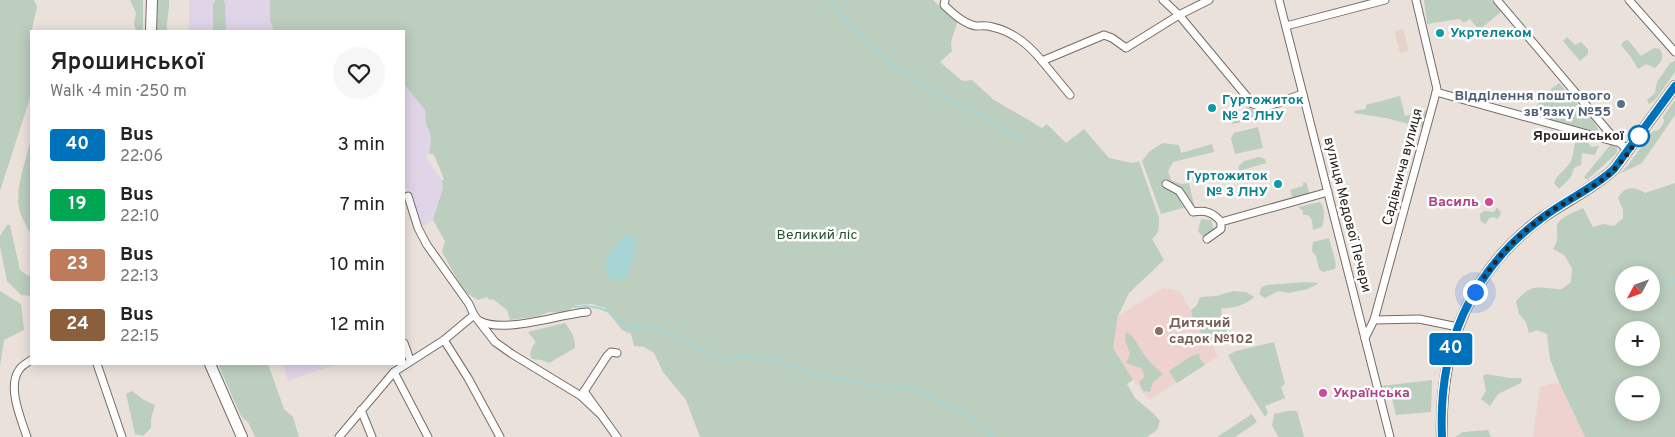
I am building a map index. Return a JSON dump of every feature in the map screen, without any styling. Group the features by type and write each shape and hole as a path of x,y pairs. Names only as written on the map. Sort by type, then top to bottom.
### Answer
{"main road":[{"path":"151,30 152,0"},
{"path":"1442,437 1443,382 1451,349 1458,327 1482,280 1508,247 1529,228 1548,213 1602,180 1614,169 1675,86"},
{"path":"210,365 242,437"}],"street":[{"path":"945,0 944,4 954,15 973,26 991,26 1007,32 1032,49 1070,95"},
{"path":"1163,0 1179,15 1253,104 1260,107 1266,106 1303,94"},
{"path":"1042,61 1104,34 1126,48 1179,15 1209,0"},
{"name":"вулиця Медової Печери","path":"1280,0 1390,437"},
{"path":"1286,26 1386,0"},
{"name":"Садівнича вулиця","path":"1365,338 1374,320 1437,88 1416,0"},
{"path":"1496,0 1618,143 1628,151"},
{"path":"1629,0 1675,52"},
{"path":"1436,92 1618,143"},
{"path":"1166,184 1179,191 1192,212 1202,210 1210,212 1221,222 1221,229 1207,239"},
{"path":"1221,222 1328,192"},
{"path":"408,196 418,228 427,245 469,304 474,316 495,342 501,348 583,394 617,437"},
{"path":"474,316 486,324 493,325 535,322 587,312"},
{"path":"405,364 444,340 474,316"},
{"path":"1374,320 1419,319 1458,327"},
{"path":"444,340 468,378 497,435"},
{"path":"405,346 410,360"},
{"path":"583,394 607,356 611,352 617,353"},
{"path":"27,437 15,398 14,386 18,370 30,361"},
{"path":"97,365 122,437"},
{"path":"339,437 394,372 403,365"},
{"path":"394,372 428,437"},
{"path":"361,410 372,437"}],"shaded area":[{"path":"189,0 275,0 282,30 189,30"},
{"path":"1403,29 1409,50 1400,53 1394,31"},
{"path":"405,85 425,110 426,124 431,141 429,153 426,157 442,181 444,199 435,220 423,226 408,189 405,190"},
{"name":"Дитячий садок №102","path":"1164,288 1180,292 1218,356 1149,400 1133,380 1113,348 1118,316"},
{"path":"283,365 333,365 288,381"},
{"path":"1559,382 1585,437 1533,437 1540,387"}],"green space":[{"path":"0,0 34,0 37,6 32,30 30,30 30,98 0,191"},
{"path":"130,0 143,0 143,30 136,30 134,24 136,13"},
{"path":"157,0 169,0 167,30 156,30"},
{"path":"216,0 223,0 225,3 226,30 213,30 213,4"},
{"name":"Великий ліс","path":"270,0 933,0 949,16 958,20 951,42 952,51 940,62 961,80 972,80 994,100 1042,128 1047,124 1066,143 1084,129 1109,158 1133,163 1139,161 1159,218 1157,233 1152,239 1164,260 1129,293 1118,316 1113,348 1133,380 1127,384 1135,398 1160,421 1157,430 1147,437 700,437 686,400 663,372 654,353 644,347 634,346 631,334 622,330 605,308 592,304 576,305 565,313 549,312 539,316 510,320 507,310 493,299 490,300 487,297 478,300 468,294 460,284 442,252 445,241 433,220 444,179 434,155 429,153 431,141 426,124 425,110 405,85 405,30 274,30 270,20"},
{"path":"1424,0 1491,0 1501,12 1479,30 1470,19 1464,23 1459,19 1427,24"},
{"path":"1567,37 1575,45 1581,42 1588,49 1588,54 1580,61 1563,41"},
{"path":"1628,40 1641,56 1654,48 1660,49 1662,55 1661,62 1655,68 1646,64 1638,69 1621,45 1624,41"},
{"path":"1675,61 1675,72 1656,99 1649,104 1647,100 1655,93 1657,82 1670,63"},
{"path":"1559,83 1594,122 1602,136 1532,116 1542,96"},
{"path":"1400,96 1405,116 1428,110 1424,128 1386,118 1354,113 1354,111 1366,109 1366,105"},
{"path":"1675,100 1675,115 1642,163 1619,174 1653,131 1659,130 1664,122 1663,117"},
{"path":"1251,106 1254,112 1252,120 1233,124 1231,122 1231,119 1248,115 1246,107"},
{"path":"1258,127 1263,148 1235,154 1231,138 1234,133"},
{"path":"1577,138 1586,140 1591,147 1599,146 1595,155 1582,153 1581,165 1574,168 1571,177 1559,189 1554,183 1571,161"},
{"path":"30,140 30,235 20,212 18,199 20,181"},
{"path":"1163,143 1179,145 1181,153 1212,144 1214,152 1173,162 1168,171 1171,180 1181,184 1189,183 1194,205 1161,214 1142,161 1150,151"},
{"path":"1611,144 1617,148 1617,153 1587,180 1584,177"},
{"path":"1259,157 1265,159 1266,163 1239,171 1238,167 1244,161"},
{"path":"1306,182 1310,195 1295,199 1290,190 1303,186 1303,183"},
{"path":"1675,183 1675,437 1585,437 1550,359 1547,334 1537,330 1529,333 1526,322 1519,314 1516,301 1532,288 1562,289 1571,282 1572,268 1564,255 1553,249 1557,240 1557,226 1561,220 1583,208 1593,227 1603,224 1614,226 1623,218 1623,210 1618,198 1627,189 1638,189 1645,193"},
{"path":"1320,202 1324,210 1323,224 1322,227 1313,230 1312,220 1308,215 1303,215 1303,211 1298,207"},
{"path":"1497,207 1501,213 1498,219 1489,218 1486,224 1481,222 1480,214 1484,211 1494,212"},
{"path":"1201,219 1211,220 1214,231 1204,238 1198,231"},
{"path":"7,225 10,225 20,270 28,276 30,274 30,296 21,295 7,281 0,247 0,236"},
{"path":"1329,238 1336,264 1335,269 1323,272 1319,269 1316,256 1312,251 1313,242"},
{"path":"1319,283 1308,289 1289,293 1278,291 1265,298 1259,294 1262,287 1266,285"},
{"path":"0,291 21,304 24,330 4,340 0,367"},
{"path":"1233,291 1246,292 1254,297 1239,306 1221,308 1227,332 1217,338 1205,339 1193,318 1191,310 1197,305 1200,297 1216,296"},
{"path":"565,323 573,335 575,348 549,363 532,359 530,354 536,342 528,332"},
{"path":"1126,332 1132,336 1147,358 1163,374 1153,382 1150,392 1143,391 1139,382 1145,376 1141,368 1126,363 1130,354 1125,340"},
{"path":"1274,342 1285,384 1281,387 1285,398 1265,406 1268,413 1265,417 1228,355 1236,351"},
{"path":"1199,353 1200,359 1205,365 1177,383 1169,371"},
{"path":"218,365 268,365 284,409 293,417 299,437 255,437 248,422 241,416"},
{"path":"1486,374 1522,378 1521,383 1498,394 1490,406 1481,399 1486,391 1483,376"},
{"path":"1432,380 1431,412 1396,415 1391,394 1384,395 1381,386"},
{"path":"132,391 155,405 151,419 151,428 143,436 135,434 126,394"},
{"path":"1297,411 1304,437 1278,436 1272,426 1274,414"},
{"path":"1252,414 1257,422 1235,437 1217,437"},
{"path":"1488,430 1491,437 1455,437 1463,432"}],"water":[{"path":"630,234 635,239 635,246 629,269 622,279 613,279 607,275 608,257 615,245"}],"waterway":[{"path":"829,0 866,42 883,55 894,67 905,72 927,89 1025,141"},
{"path":"1666,286 1675,279"},
{"path":"574,307 587,306 599,308 607,311 625,325 635,329 647,327 661,330 680,337 710,354 727,359 745,356 770,359 829,378 847,379 883,389 893,387 914,390 967,414 992,437"}],"bus line":[{"name":"40","path":"1442,437 1443,382 1451,349 1458,327 1482,280 1498,258 1529,228 1548,213 1602,180 1614,169 1675,86"}],"place":[{"name":"Укртелеком","path":"1440,33"},
{"name":"Відділення поштового зв’язку №55","path":"1621,104"},
{"name":"Гуртожиток № 2 ЛНУ","path":"1212,108"},
{"name":"Ярошинської","path":"1639,136"},
{"name":"Гуртожиток № 3 ЛНУ","path":"1278,184"},
{"name":"Василь","path":"1489,202"},
{"name":"Дитячий садок №102","path":"1159,331"},
{"name":"Українська","path":"1323,393"}],"route":[{"path":"1475,292 1498,258 1519,237 1548,213 1602,180 1622,160 1639,136"}]}
